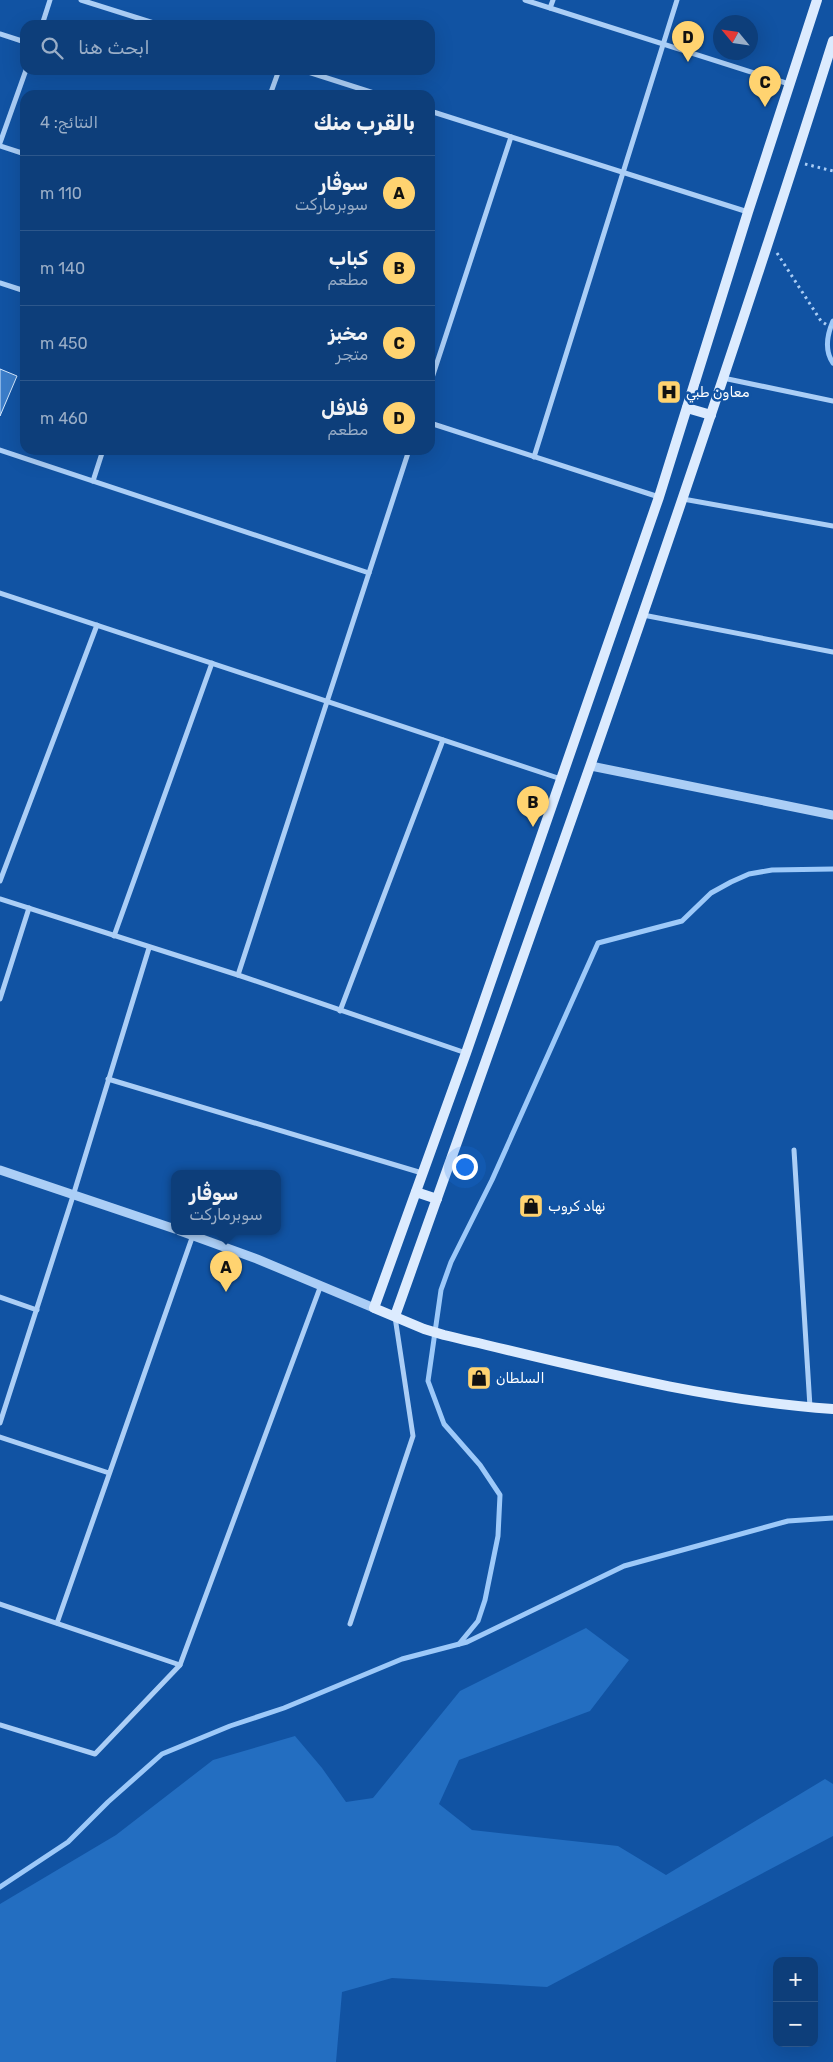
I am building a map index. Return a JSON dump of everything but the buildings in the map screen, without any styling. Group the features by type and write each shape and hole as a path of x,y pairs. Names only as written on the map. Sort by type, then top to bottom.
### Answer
{"main road":[{"path":"817,0 748,212 659,497 466,1053 374,1308 424,1329 444,1335 662,1385 741,1399 833,1409"},
{"path":"395,1316 643,615 795,162 833,41"},
{"path":"687,408 711,415"},
{"path":"416,1192 437,1199"}],"street":[{"path":"44,20 50,0"},
{"path":"81,0 144,20"},
{"path":"525,0 790,84"},
{"path":"550,8 553,0"},
{"path":"534,457 677,0"},
{"path":"0,34 20,40"},
{"path":"20,152 0,145 24,75"},
{"path":"272,90 277,75"},
{"path":"318,75 364,90"},
{"path":"435,113 748,212"},
{"path":"435,368 510,136"},
{"path":"0,283 20,290"},
{"path":"723,378 833,401"},
{"path":"435,425 659,497"},
{"path":"0,450 369,573"},
{"path":"93,481 101,455"},
{"path":"238,975 407,455"},
{"path":"682,499 833,526"},
{"path":"0,593 560,779"},
{"path":"643,615 833,652"},
{"path":"0,881 97,625"},
{"path":"114,936 212,663"},
{"path":"340,1011 443,740"},
{"path":"591,766 833,815"},
{"path":"0,898 149,948 238,975 466,1053"},
{"path":"0,999 29,908"},
{"path":"0,1423 74,1196 149,948"},
{"path":"108,1079 423,1173"},
{"path":"794,1150 810,1408"},
{"path":"0,1170 171,1228"},
{"path":"57,1623 193,1235 321,1285 374,1308"},
{"path":"0,1725 94,1754 180,1665 321,1285"},
{"path":"0,1297 37,1310"},
{"path":"350,1624 413,1436 395,1316"},
{"path":"0,1437 110,1472"},
{"path":"0,1604 180,1665"}],"path":[{"path":"795,162 833,171"},
{"path":"768,240 821,321 833,329"}],"shaded area":[{"path":"586,1628 629,1660 590,1711 459,1760 439,1804 472,1830 618,1846 666,1875 825,1779 833,1784 833,1836 547,1987 392,1978 342,1992 336,2062 0,2062 0,1904 116,1835 213,1760 295,1736 322,1768 346,1802 373,1798 460,1691"}],"waterway":[{"path":"833,321 827,342 828,353 833,363"},
{"path":"459,1644 478,1621 485,1600 498,1536 500,1495 480,1465 444,1424 428,1381 441,1290 451,1262 492,1180 598,943 682,921 711,893 749,874 772,870 833,869"},
{"path":"0,1887 68,1842 108,1802 162,1754 230,1726 284,1708 402,1659 467,1642 624,1566 788,1521 833,1518"}],"place":[{"name":"فلافل","path":"688,62"},
{"name":"مخبز","path":"765,107"},
{"name":"معاون طبي","path":"669,392"},
{"name":"كباب","path":"533,827"},
{"name":"نهاد كروب","path":"531,1206"},
{"name":"سوڤار","path":"226,1292"},
{"name":"السلطان","path":"479,1378"}]}
